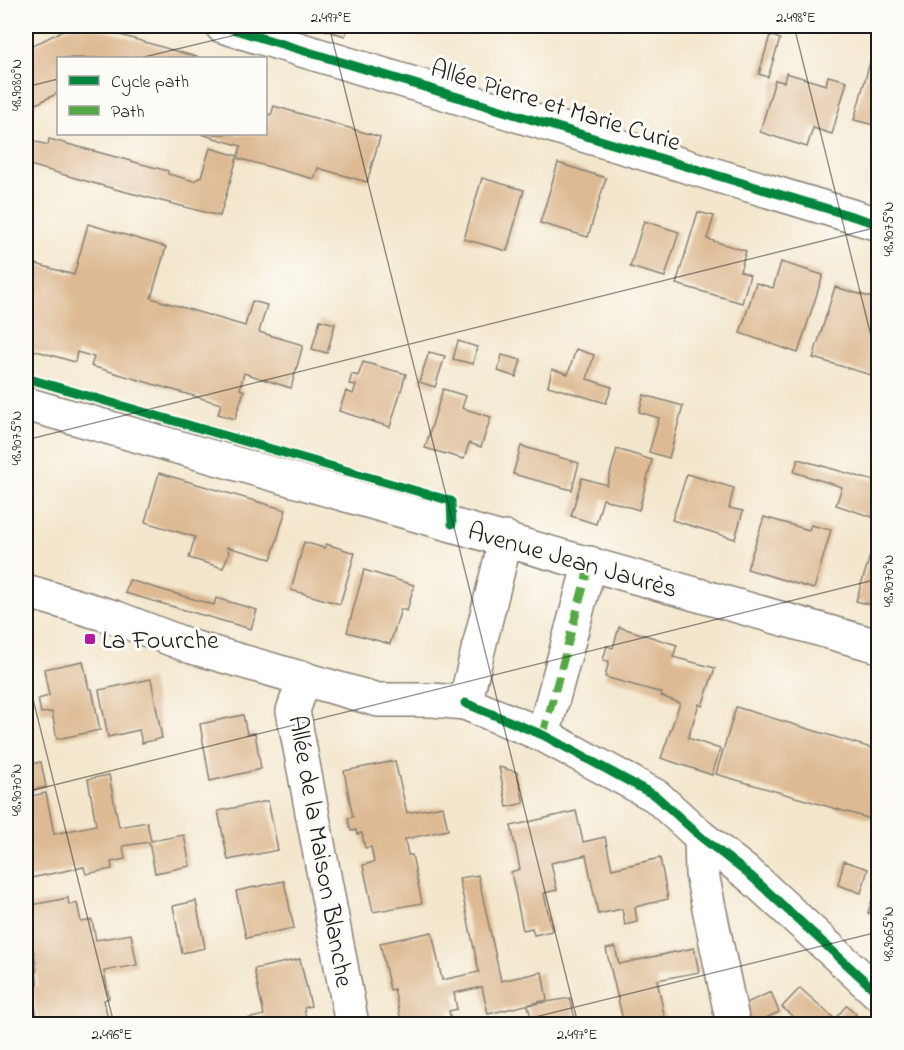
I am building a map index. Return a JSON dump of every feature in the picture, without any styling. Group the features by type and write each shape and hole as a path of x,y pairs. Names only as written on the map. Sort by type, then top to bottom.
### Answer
{"street":[{"name":"Allée Pierre et Marie Curie","path":"222,26 879,224"},
{"name":"Avenue Jean Jaurès","path":"26,404 431,519 506,538 879,646"},
{"path":"465,703 506,538"},
{"path":"543,735 590,563"},
{"path":"26,591 114,617 192,647 378,700 433,700 465,703 543,735 656,796 701,837 752,877 879,993"},
{"name":"Allée de la Maison Blanche","path":"304,678 293,711 352,1024"},
{"path":"701,837 702,874 732,1024"}],"building":[{"path":"72,26 89,26 197,57 57,57 57,94 26,109 26,49"},
{"path":"312,26 348,26 345,36"},
{"path":"770,35 780,39 768,77 759,74"},
{"path":"876,40 878,41 878,126 854,120"},
{"path":"786,73 826,85 828,76 847,81 832,134 813,128 807,147 760,132 775,80 784,82"},
{"path":"274,106 380,137 367,182 318,168 314,179 237,158 220,216 26,164 26,139 48,145 49,139 168,171 168,174 194,181 201,177 210,148 238,156 241,146 204,135 267,135 267,113 271,115"},
{"path":"558,163 606,178 588,237 540,223"},
{"path":"482,178 524,190 507,251 464,239"},
{"path":"698,212 714,216 707,239 746,251 740,271 750,275 742,303 676,284"},
{"path":"644,221 679,232 665,277 630,267"},
{"path":"88,224 166,247 151,298 245,326 252,301 267,305 259,332 303,345 291,388 244,373 240,389 244,391 235,419 218,414 221,404 91,366 94,357 77,352 75,362 26,348 26,261 74,275"},
{"path":"781,262 823,275 798,353 740,333 756,283 773,288"},
{"path":"835,287 873,298 875,289 878,290 878,377 813,358"},
{"path":"320,320 335,324 327,353 312,349"},
{"path":"458,341 477,347 473,364 453,359"},
{"path":"576,349 594,355 587,379 612,387 606,403 548,386 552,369 568,374"},
{"path":"429,352 445,356 435,387 419,382"},
{"path":"502,355 521,360 516,377 498,371"},
{"path":"363,362 406,374 390,427 339,411 346,391 353,394 356,385 349,384 352,374 358,376"},
{"path":"443,389 466,396 462,408 491,417 481,447 469,443 464,459 425,448"},
{"path":"644,395 683,406 669,458 649,452 659,418 639,412"},
{"path":"521,446 579,463 572,490 513,474"},
{"path":"617,449 652,460 639,510 603,499 596,524 571,516 582,478 607,485"},
{"path":"798,459 878,482 878,519 836,505 842,487 794,472"},
{"path":"159,473 286,510 271,559 227,547 229,553 223,568 189,558 195,537 145,522"},
{"path":"687,474 734,488 729,508 743,511 735,539 672,520"},
{"path":"764,517 809,530 811,525 831,530 814,589 747,569"},
{"path":"878,530 878,607 856,601"},
{"path":"304,542 324,548 326,544 355,553 340,604 291,590"},
{"path":"364,570 414,585 407,611 401,609 390,644 347,632"},
{"path":"129,580 214,605 216,598 257,610 251,629 125,593"},
{"path":"619,627 677,645 673,657 715,668 702,706 699,704 688,738 720,749 712,775 661,758 680,703 661,696 662,693 605,677 609,661 603,660 607,646 613,648"},
{"path":"83,661 89,689 92,689 100,730 57,739 52,712 41,713 38,699 49,696 44,669"},
{"path":"151,679 162,738 142,743 139,730 108,737 99,690"},
{"path":"736,707 878,750 878,821 716,774"},
{"path":"243,715 247,734 255,733 261,769 210,781 200,724"},
{"path":"395,761 407,813 443,806 448,830 405,839 408,855 412,855 422,903 373,912 363,865 374,862 371,847 365,848 362,833 357,834 356,830 351,831 348,818 353,817 344,771"},
{"path":"41,762 46,787 26,791 26,765"},
{"path":"499,767 517,772 524,803 507,807"},
{"path":"109,775 119,827 147,822 151,841 184,835 190,866 155,873 149,842 123,846 125,859 111,862 112,869 86,874 84,867 26,879 26,797 46,793 54,834 96,825 88,779"},
{"path":"268,801 278,850 228,860 218,811"},
{"path":"576,811 583,842 605,837 612,869 660,858 668,899 635,907 637,922 625,925 622,909 598,914 586,855 551,863 557,890 544,893 552,931 534,935 532,928 523,930 511,872 520,869 511,826"},
{"path":"844,861 868,869 861,893 838,885"},
{"path":"478,875 501,981 542,972 547,1000 488,1014 482,987 454,993 457,1009 449,1011 452,1024 397,1024 401,1020 394,989 390,990 380,943 432,932 442,980 479,972 459,878"},
{"path":"284,881 294,928 246,938 236,891"},
{"path":"878,881 878,916 868,913"},
{"path":"68,898 69,905 77,903 81,922 92,920 96,940 131,934 137,965 104,971 109,998 104,1000 109,1024 38,1024 32,987 38,985 34,952 26,953 26,906"},
{"path":"196,901 205,948 182,953 173,906"},
{"path":"615,947 619,964 694,948 699,972 657,980 666,1024 624,1024 606,949"},
{"path":"300,959 311,1006 304,1008 307,1024 226,1024 264,1015 254,969"},
{"path":"800,988 835,1019 847,1005 856,1014 846,1024 801,1024 782,1007"},
{"path":"771,992 779,1012 749,1024 744,1004"},
{"path":"570,998 576,1023 532,1024 528,1005"}],"marked path":[{"path":"543,735 590,563"}],"cycle path":[{"path":"222,26 878,224"},
{"path":"26,378 451,501 452,524"},
{"path":"465,703 543,735 656,796 701,837 752,877 878,993"}],"place":[{"name":"La Fourche","path":"90,639"}]}
